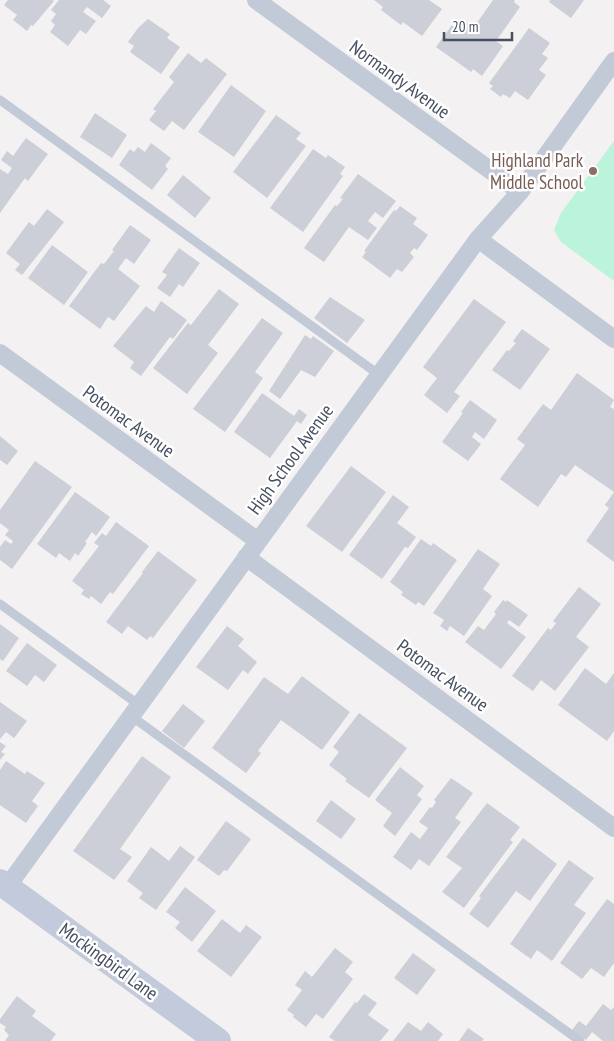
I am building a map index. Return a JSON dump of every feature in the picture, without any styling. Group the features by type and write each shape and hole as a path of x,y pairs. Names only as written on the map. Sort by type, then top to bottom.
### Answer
{"main road":[{"name":"Mockingbird Lane","path":"3,884 218,1041"}],"street":[{"name":"Normandy Avenue","path":"256,0 520,192"},
{"name":"High School Avenue","path":"3,884 135,711 378,374 478,239 520,192 614,61"},
{"path":"478,239 614,339"},
{"name":"Potomac Avenue","path":"0,354 258,541"},
{"name":"Potomac Avenue","path":"246,557 614,828"}],"lane":[{"path":"0,100 378,374"},
{"path":"0,604 135,711 580,1041"}],"green space":[{"name":"Highland Park Middle School","path":"614,141 614,281 561,242 554,230 561,213"}],"building":[{"path":"8,0 54,1 27,31 13,20 17,15 4,5"},
{"path":"59,0 103,0 111,6 102,18 87,7 83,12 96,21 86,34 80,30 68,46 50,32 55,25 51,21 56,14 51,10"},
{"path":"374,0 429,0 442,9 422,36 403,22 401,25 381,10 383,7"},
{"path":"493,0 515,0 514,2 520,7 496,41 503,46 482,76 473,69 471,72 436,47 452,25 461,31 467,22 474,27"},
{"path":"550,0 584,0 571,18 549,2"},
{"path":"148,19 170,34 167,38 180,47 161,74 130,52 134,46 128,42 138,28"},
{"path":"529,28 550,43 542,54 548,58 539,70 546,75 528,100 515,91 510,98 503,94 501,97 490,89 493,86 489,83"},
{"path":"188,53 201,63 206,58 227,74 184,130 172,121 164,131 149,120 156,111 153,109 174,82 169,77"},
{"path":"231,85 266,111 234,157 198,132"},
{"path":"95,113 127,135 112,158 80,137"},
{"path":"276,115 301,133 296,139 306,146 267,198 233,172"},
{"path":"26,138 48,154 28,181 25,178 0,213 0,169 8,174 12,168 1,160 7,151 13,156"},
{"path":"151,143 171,158 165,166 168,169 152,190 119,165 130,149 134,152 138,147 145,152"},
{"path":"313,149 326,158 328,155 345,167 340,174 343,176 303,232 270,208"},
{"path":"358,174 396,201 383,218 375,212 368,221 377,228 368,240 349,227 324,262 304,248 335,205 337,206 343,199 340,198"},
{"path":"183,175 211,198 195,218 167,195"},
{"path":"400,206 417,218 413,224 428,235 417,250 414,248 410,253 414,257 402,272 397,269 390,278 362,257 366,252 364,251 394,210 396,211"},
{"path":"47,209 64,222 22,275 15,270 20,264 6,253 29,222 34,226"},
{"path":"130,225 151,240 134,264 126,258 118,269 140,286 114,321 108,317 100,329 69,306 101,263 104,264 114,251 112,250"},
{"path":"52,245 88,272 64,305 28,278"},
{"path":"179,248 200,263 183,287 179,284 170,297 157,288 167,275 162,272"},
{"path":"219,289 239,304 208,345 218,353 187,394 153,368 188,323 191,325"},
{"path":"330,297 365,320 347,343 314,318"},
{"path":"474,299 506,322 454,392 460,396 447,413 424,395 437,378 423,367"},
{"path":"161,301 187,320 173,339 170,337 141,376 130,368 134,362 113,346 146,306 154,312"},
{"path":"262,318 283,333 255,372 263,378 225,432 193,409"},
{"path":"522,329 550,349 520,390 492,370 507,350 509,351 516,343 513,341"},
{"path":"305,335 311,339 313,336 334,351 315,377 301,370 280,399 269,391"},
{"path":"577,373 614,400 610,407 614,409 614,492 575,465 566,477 561,474 538,507 500,479 525,445 517,439 543,404 551,410"},
{"path":"262,393 294,416 299,409 307,415 301,424 297,421 270,458 234,432"},
{"path":"470,400 497,420 484,439 475,432 472,437 481,444 468,461 442,442"},
{"path":"0,436 18,451 7,465 0,460"},
{"path":"35,461 72,487 12,569 0,560 0,547 5,540 11,544 13,541 5,535 9,530 0,523 0,510"},
{"path":"351,466 386,492 342,552 306,526"},
{"path":"75,492 110,517 96,536 92,532 78,556 75,553 70,561 59,553 56,558 37,544"},
{"path":"614,492 614,562 586,541 609,508 605,505"},
{"path":"393,495 409,507 397,523 416,537 408,548 405,547 382,579 349,555"},
{"path":"116,522 149,546 113,594 110,592 101,604 91,596 89,599 81,594 84,590 72,581 99,546 94,543 102,533 106,536"},
{"path":"421,539 431,546 433,543 457,560 424,606 418,602 416,605 401,595 403,592 390,582"},
{"path":"478,549 500,564 483,589 492,596 464,636 450,626 447,631 440,626 444,620 433,613"},
{"path":"158,551 197,580 153,638 150,636 147,640 128,626 122,634 106,622"},
{"path":"579,587 601,604 576,637 589,647 555,691 541,680 533,691 512,676 548,628 551,630 556,623 553,621"},
{"path":"503,600 506,602 507,600 528,615 519,627 509,620 507,623 526,637 501,669 465,642 478,626 484,630 496,614 494,612"},
{"path":"0,624 19,638 3,661 0,659"},
{"path":"227,626 244,639 238,646 257,662 248,674 243,670 228,690 196,667"},
{"path":"27,643 57,665 44,682 35,675 27,686 6,671"},
{"path":"585,668 606,684 614,673 614,731 607,741 558,705"},
{"path":"302,676 350,712 322,750 281,720 258,751 261,753 246,773 212,748 264,677 288,694"},
{"path":"0,702 27,721 14,738 6,732 0,739"},
{"path":"183,704 205,721 184,748 162,731"},
{"path":"359,713 407,748 369,798 345,781 347,779 329,765 339,752 333,747"},
{"path":"0,742 6,746 1,752 5,754 0,760"},
{"path":"142,756 171,777 120,849 132,857 114,880 73,851"},
{"path":"6,761 25,774 27,771 45,783 32,801 38,806 26,823 0,805 0,770"},
{"path":"400,767 424,786 417,795 422,799 395,836 383,826 392,813 375,800"},
{"path":"451,778 473,793 455,818 461,822 429,866 419,859 411,870 393,857 411,832 420,839 428,828 419,822 430,807 432,808 436,802 434,800"},
{"path":"331,800 356,819 341,839 316,821"},
{"path":"487,803 520,827 510,840 513,842 464,908 442,892 462,868 446,857"},
{"path":"226,821 251,839 227,871 224,870 219,876 197,860"},
{"path":"523,838 557,864 530,901 516,891 488,928 469,914 481,898 479,896"},
{"path":"180,846 195,857 156,910 139,898 143,893 127,881 151,847 169,861"},
{"path":"569,860 594,878 574,905 586,913 552,961 537,950 531,959 510,944"},
{"path":"185,887 216,911 192,942 175,928 180,922 166,912"},
{"path":"607,899 614,904 614,963 604,977 591,968 582,979 560,963"},
{"path":"222,919 240,933 246,925 262,937 231,977 197,951"},
{"path":"335,948 353,962 345,972 353,979 323,1019 316,1014 306,1027 287,1010 302,990 295,985 305,971 312,977"},
{"path":"413,953 436,970 417,995 394,978"},
{"path":"364,994 377,1003 368,1015 389,1030 380,1041 335,1041 329,1037 355,1002 357,1003"},
{"path":"17,996 36,1011 32,1016 56,1034 51,1041 5,1041 9,1035 4,1030 6,1027 0,1023 0,1019"},
{"path":"603,1004 611,1010 614,1007 614,1041 603,1041 592,1032 586,1040 572,1030 579,1021 586,1026"},
{"path":"408,1022 421,1031 428,1022 443,1034 438,1041 393,1041"},
{"path":"468,1028 484,1039 482,1041 459,1041"}],"place":[{"name":"Highland Park Middle School","path":"593,171"}]}
